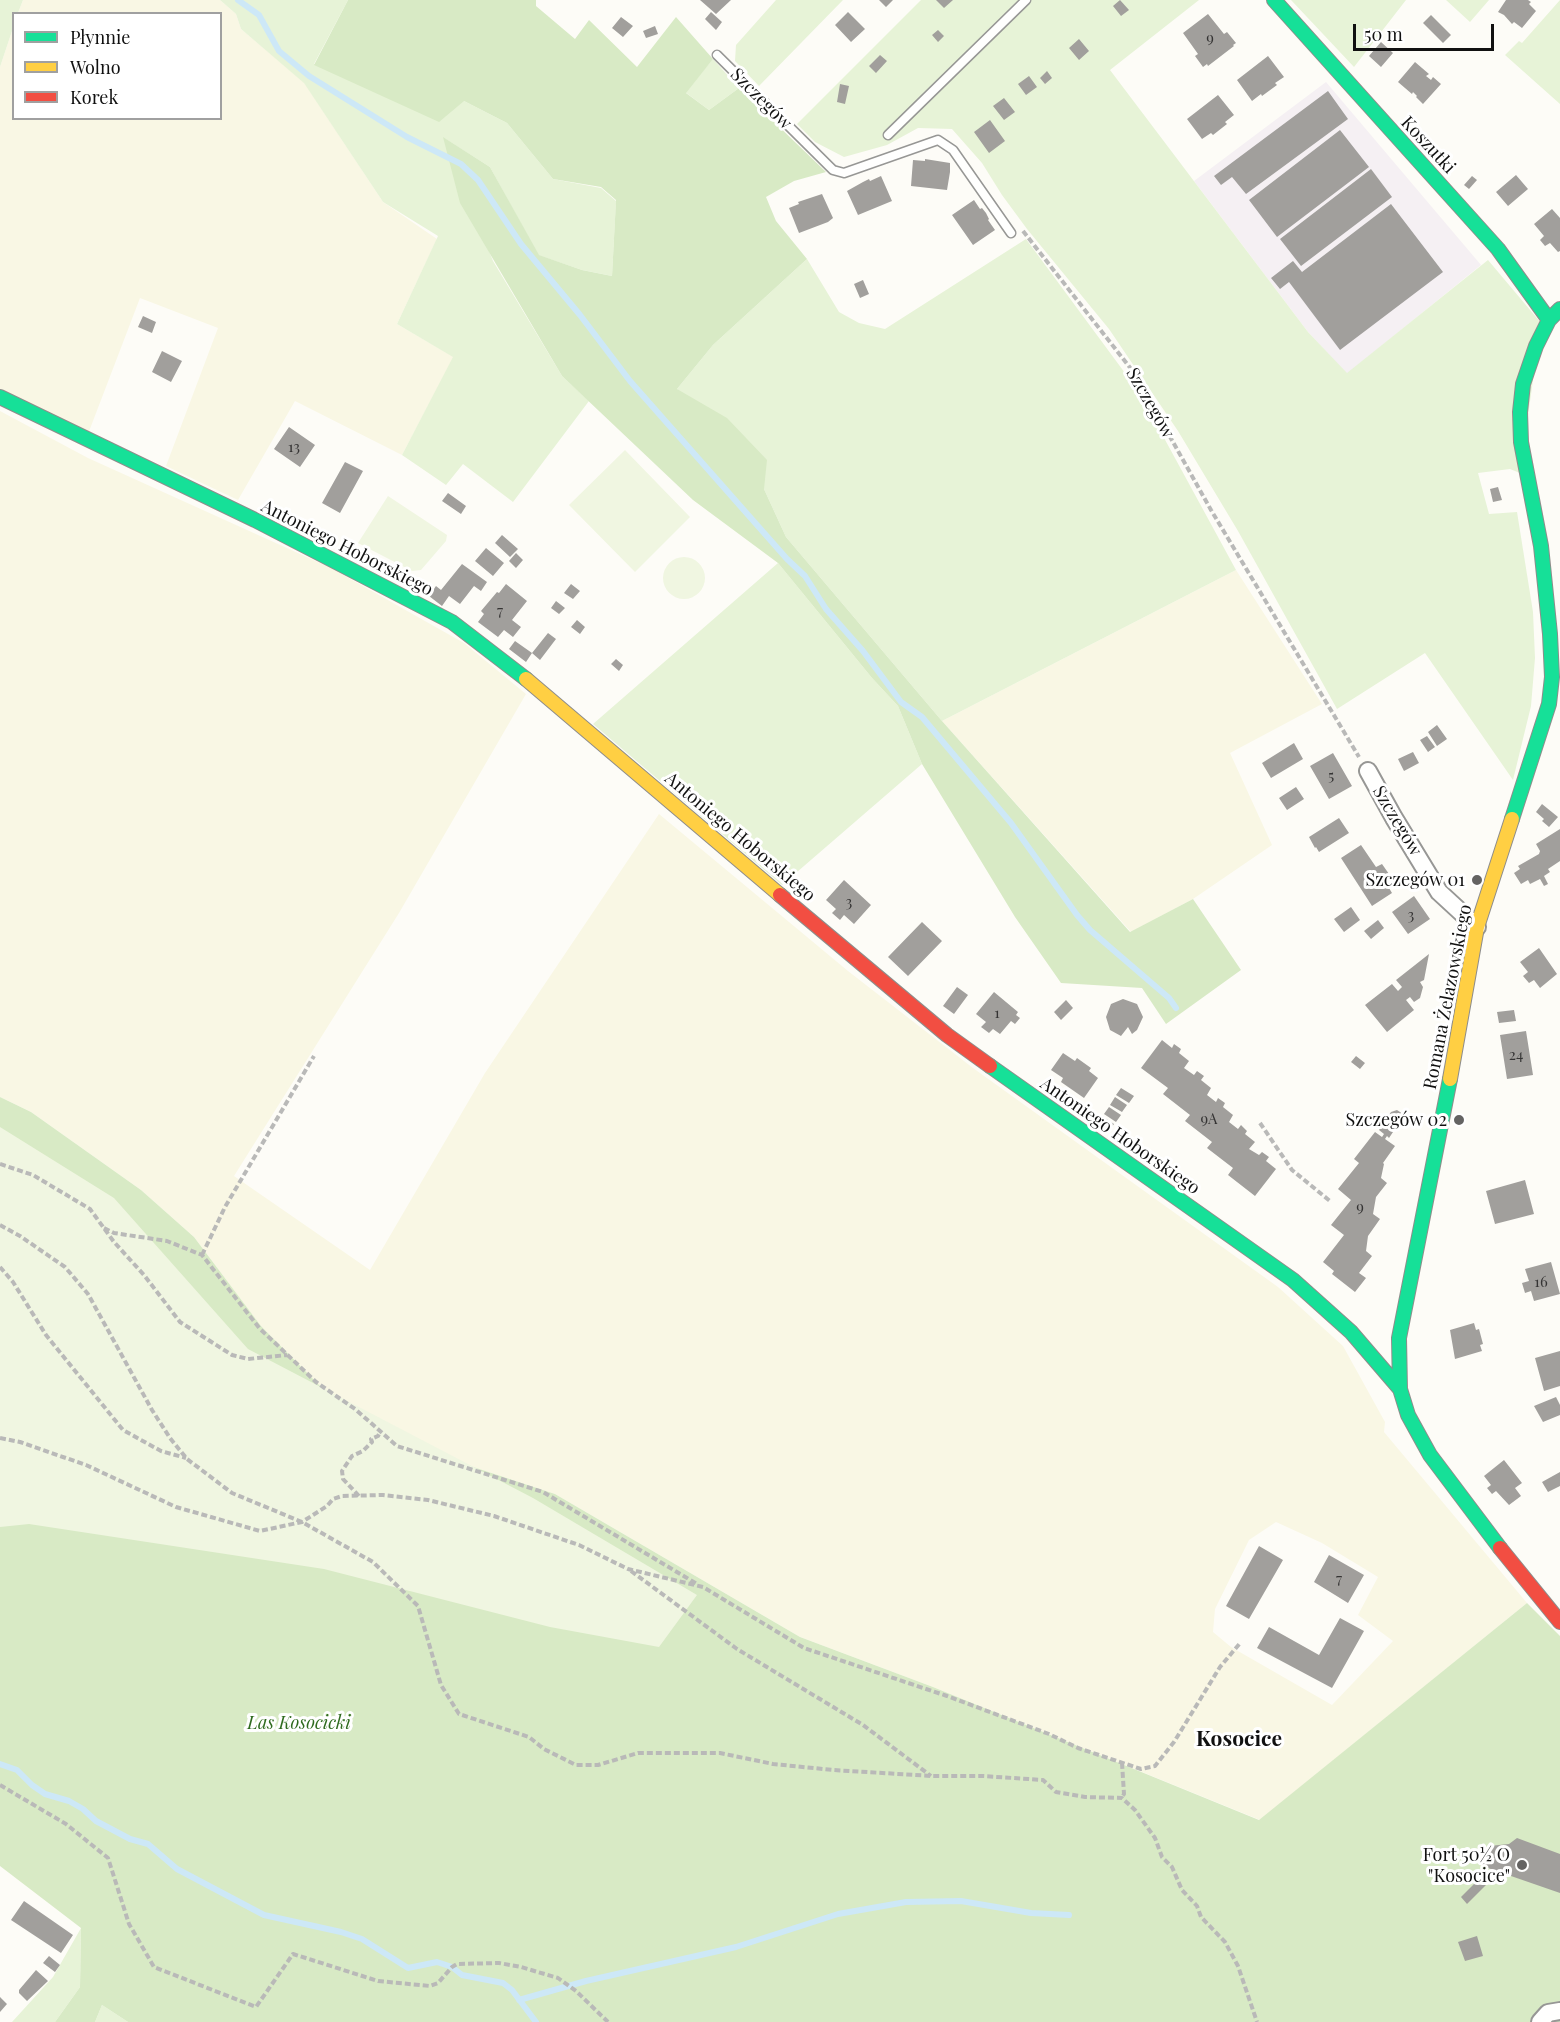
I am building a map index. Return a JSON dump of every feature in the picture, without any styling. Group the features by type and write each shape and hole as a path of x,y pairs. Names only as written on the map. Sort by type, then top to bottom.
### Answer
{"street":[{"name":"Koszutki","path":"1274,0 1498,249 1549,320"},
{"name":"Romana Żelazowskiego","path":"1560,309 1549,320 1536,346 1523,384 1520,412 1521,442 1540,546 1556,680 1478,927 1399,1338 1400,1389 1408,1415 1430,1455 1493,1539 1560,1622"},
{"name":"Antoniego Hoborskiego","path":"0,397 255,520 452,622 541,690 947,1035 1293,1280 1351,1332 1400,1389"},
{"name":"Szczegów","path":"1368,771 1439,892 1478,927"},
{"path":"1540,2022 1548,2013 1560,2011"}],"lane":[{"path":"888,135 1026,0"},
{"name":"Szczegów","path":"717,55 833,170 844,173 938,140 953,150 1011,233"}],"path":[{"name":"Szczegów","path":"1011,233 1023,231 1136,374 1217,520 1329,710 1368,771"},
{"path":"202,1255 225,1207 314,1056"},
{"path":"1260,1123 1292,1170 1330,1201"},
{"path":"0,1164 33,1175 90,1209 180,1322 232,1355 248,1359 288,1355"},
{"path":"0,1225 65,1267 88,1294 152,1410 187,1459 232,1493 302,1522 373,1562 418,1606 441,1685 459,1714 529,1737 544,1749 576,1765 598,1765 638,1753 720,1753 773,1764 932,1776 983,1776 1043,1780 1056,1792 1085,1797 1122,1798 1135,1810 1155,1838 1162,1857 1172,1867 1182,1890 1197,1906 1201,1917 1226,1942 1238,1966 1257,2022"},
{"path":"104,1228 114,1233 167,1241 202,1255 260,1329 316,1382 355,1409 397,1446 543,1491 804,1648 947,1695 1049,1734 1078,1748 1141,1769 1155,1766 1174,1742 1220,1667 1241,1642"},
{"path":"0,1267 13,1282 46,1335 123,1430 161,1451 187,1459"},
{"path":"360,1497 344,1479 342,1471 350,1459 363,1451 381,1430"},
{"path":"0,1438 20,1442 86,1465 176,1506 261,1531 302,1522 337,1497 383,1495 428,1500 494,1516 579,1545 628,1569 737,1649 862,1725 932,1776"},
{"path":"628,1569 703,1587"},
{"path":"1122,1762 1124,1794 1122,1798"},
{"path":"0,1785 66,1824 108,1858 129,1924 154,1967 256,2007 293,1954 378,1981 430,1986 438,1983 457,1964 499,1963 521,1967 558,1978 576,1991 608,2022"}],"shaded area":[{"path":"23,0 220,0 236,14 241,29 304,82 383,202 437,239 397,324 454,357 402,455 295,401 238,500 166,466 218,328 140,298 88,434 0,389 0,67 12,31 12,120 222,120 222,12 18,12"},
{"path":"1326,82 1481,265 1347,374 1308,332 1194,181"},
{"path":"0,411 88,458 331,568 464,643 526,694 399,913 234,1176 370,1270 485,1073 659,814 848,971 973,1068 1278,1287 1343,1346 1385,1422 1384,1432 1527,1603 1260,1820 933,1687 800,1637 555,1494 404,1444 319,1385 261,1326 194,1237 141,1190 31,1112 0,1097","holes":["1276,1522 1322,1543 1378,1577 1358,1615 1393,1641 1332,1705 1231,1647 1213,1632 1215,1609 1249,1540"]},
{"path":"1236,570 1322,704 1230,753 1272,845 1193,899 1131,932 942,721"}],"green space":[{"path":"0,0 23,0 18,12 12,12 12,31 0,67"},
{"path":"220,0 348,0 314,64 464,101 507,123 553,179 601,188 616,201 612,276 582,270 538,255 490,167 444,138 493,261 562,376 589,401 513,502 463,464 446,485 402,455 453,357 397,324 438,236 383,202 304,83 241,29 236,14"},
{"path":"348,0 536,0 536,6 575,39 589,20 637,67 676,17 713,59 686,93 709,110 739,88 826,172 794,181 766,197 776,221 807,259 713,345 677,389 727,418 767,460 764,489 786,537 942,721 1130,932 1193,899 1241,970 1166,1024 1142,988 1061,983 1015,917 922,764 898,706 872,678 778,563 693,500 562,376 460,203 443,137 490,167 539,255 582,270 612,276 616,200 601,187 553,179 507,123 464,101 439,122 314,65"},
{"path":"776,0 843,0 759,86 735,61 736,45"},
{"path":"921,0 1199,0 1110,70 1308,332 1347,373 1488,260 1541,323 1520,473 1510,469 1478,473 1489,514 1517,512 1533,612 1535,658 1531,706 1513,780 1425,653 1337,709 1238,531 1178,431 1109,329 1027,229 982,163 952,129 918,128 887,145 844,157 815,142 797,124"},
{"path":"1291,0 1406,0 1354,67"},
{"path":"1446,0 1489,0 1470,22"},
{"path":"1560,0 1560,104 1505,55 1519,41 1522,43"},
{"path":"713,59 739,88 709,110 685,92"},
{"path":"1026,239 1139,392 1236,570 942,721 786,537 764,489 677,389 713,345 807,259 839,312 859,323 885,329"},
{"path":"625,450 690,517 635,572 569,505"},
{"path":"388,496 447,535 446,541 421,570 412,571 358,543"},
{"path":"684,557 699,563 705,578 699,593 684,599 669,593 663,578 669,563"},
{"path":"778,563 872,678 898,706 922,764 782,885 593,724"},
{"name":"Las Kosocicki","path":"0,1097 31,1112 141,1190 194,1237 261,1326 319,1385 404,1444 555,1494 800,1637 933,1687 1259,1820 1527,1603 1560,1636 1560,2022 128,2022 102,2005 95,2022 55,2022 80,1987 81,1928 0,1866"},
{"path":"0,1127 114,1198 248,1349 533,1498 697,1595 659,1647 550,1627 324,1569 29,1524 0,1527"},
{"path":"81,1928 80,1987 55,2022 12,2022 53,1977"},
{"path":"102,2005 128,2022 95,2022"}],"building":[{"path":"700,0 731,0 716,14"},
{"path":"879,0 893,0 886,7"},
{"path":"936,0 953,0 944,8"},
{"path":"1120,0 1129,10 1121,16 1113,6"},
{"path":"1506,0 1531,2 1529,4 1536,11 1522,28 1514,22 1512,24 1498,12"},
{"path":"711,12 722,22 716,30 705,19"},
{"path":"848,12 865,29 851,42 835,25"},
{"path":"1208,14 1224,34 1227,32 1236,43 1208,66 1207,64 1203,67 1195,56 1198,54 1183,33"},
{"path":"1431,15 1451,35 1443,43 1423,23"},
{"path":"621,17 633,26 623,37 612,28"},
{"path":"655,26 658,34 646,38 643,31"},
{"path":"938,30 944,36 938,42 932,35"},
{"path":"1079,39 1089,51 1079,60 1069,48"},
{"path":"1381,42 1393,53 1381,67 1369,56"},
{"path":"880,55 887,61 876,73 869,66"},
{"path":"1268,56 1284,77 1275,83 1277,85 1252,101 1237,80"},
{"path":"1415,62 1429,74 1426,76 1431,80 1433,77 1441,84 1423,104 1413,92 1412,94 1398,82"},
{"path":"1047,71 1052,78 1045,84 1040,78"},
{"path":"1029,76 1037,87 1026,95 1018,84"},
{"path":"840,84 849,86 845,104 837,102"},
{"path":"1328,91 1348,119 1246,194 1232,177 1221,185 1214,176"},
{"path":"1218,95 1234,115 1213,135 1211,133 1202,139 1187,119"},
{"path":"1004,98 1015,112 1004,120 993,106"},
{"path":"990,120 1005,141 989,153 974,132"},
{"path":"1340,130 1369,167 1277,237 1249,200"},
{"path":"925,159 950,163 947,190 911,186 913,160 925,161"},
{"path":"1371,169 1392,197 1301,266 1280,239"},
{"path":"1516,175 1528,189 1508,206 1496,192"},
{"path":"881,176 892,201 858,215 847,191 869,179 870,181"},
{"path":"1472,176 1477,180 1469,189 1464,185"},
{"path":"822,194 833,218 799,233 789,208 799,204 798,202"},
{"path":"974,200 986,213 995,230 973,245 952,215"},
{"path":"1391,204 1443,272 1340,350 1289,282 1280,289 1271,278 1293,261 1302,272"},
{"path":"1552,209 1560,218 1560,251 1558,252 1550,243 1545,246 1540,240 1544,236 1534,224"},
{"path":"863,280 869,294 860,298 854,284"},
{"path":"143,316 156,322 152,333 138,327"},
{"path":"162,351 182,361 171,382 152,372"},
{"path":"289,427 315,445 300,467 274,449"},
{"path":"345,462 363,471 340,513 322,503"},
{"path":"1498,487 1502,500 1493,502 1490,489"},
{"path":"448,493 466,506 461,514 442,501"},
{"path":"502,535 518,549 510,557 495,543"},
{"path":"486,548 504,563 493,576 475,561"},
{"path":"516,553 523,560 516,568 509,561"},
{"path":"462,564 487,582 481,591 474,586 460,604 449,596 442,606 429,596 436,586 441,590"},
{"path":"506,584 527,601 512,620 521,627 513,637 504,630 498,637 478,622 484,614 481,611"},
{"path":"571,584 580,591 573,599 564,593"},
{"path":"556,601 565,608 559,614 551,608"},
{"path":"577,620 585,627 580,634 571,627"},
{"path":"548,633 556,639 540,660 532,653"},
{"path":"515,641 532,653 526,662 509,649"},
{"path":"616,659 623,665 619,671 611,664"},
{"path":"1437,725 1447,739 1437,746 1428,732"},
{"path":"1427,736 1435,747 1428,752 1420,740"},
{"path":"1294,743 1303,759 1271,778 1262,763"},
{"path":"1413,752 1419,763 1404,771 1398,759"},
{"path":"1333,753 1352,786 1329,799 1310,766"},
{"path":"1296,787 1304,799 1287,810 1279,798"},
{"path":"1542,804 1558,817 1549,827 1536,812"},
{"path":"1339,818 1349,833 1319,852 1309,837"},
{"path":"1560,829 1560,861 1548,869 1550,872 1544,876 1548,884 1544,886 1540,879 1530,884 1528,880 1521,884 1514,873 1520,869 1518,866 1539,854 1540,851 1536,844"},
{"path":"1361,845 1376,867 1382,864 1389,874 1383,878 1392,893 1372,906 1341,858"},
{"path":"844,880 871,905 854,924 844,915 840,920 832,913 836,909 826,900"},
{"path":"1414,896 1430,919 1408,934 1392,912"},
{"path":"1351,907 1360,920 1344,932 1334,919"},
{"path":"1378,920 1384,928 1371,939 1364,931"},
{"path":"922,922 942,941 908,976 888,957"},
{"path":"1539,948 1557,974 1540,988 1534,980 1529,983 1523,976 1528,972 1520,962"},
{"path":"1429,954 1424,980 1420,982 1423,987 1420,998 1414,1002 1410,997 1406,1000 1414,1010 1387,1032 1365,1005 1392,984 1398,991 1402,987 1396,980"},
{"path":"957,987 968,995 954,1014 943,1006"},
{"path":"994,992 1018,1012 1016,1015 1020,1018 1015,1024 1011,1021 1000,1034 993,1029 989,1033 981,1027 986,1022 976,1014"},
{"path":"1123,999 1137,1004 1143,1017 1137,1030 1132,1034 1128,1027 1121,1036 1110,1030 1106,1017 1111,1004"},
{"path":"1066,1000 1073,1008 1061,1020 1054,1012"},
{"path":"1514,1010 1516,1021 1499,1023 1497,1012"},
{"path":"1526,1031 1533,1075 1507,1079 1500,1035"},
{"path":"1162,1040 1172,1048 1174,1044 1181,1049 1179,1053 1189,1061 1184,1068 1194,1075 1197,1071 1204,1076 1201,1080 1211,1088 1207,1095 1216,1102 1218,1098 1225,1103 1223,1107 1233,1115 1229,1122 1238,1129 1241,1125 1247,1131 1245,1134 1255,1142 1249,1149 1259,1155 1262,1152 1269,1157 1266,1161 1276,1169 1255,1196 1228,1175 1233,1168 1207,1148 1212,1142 1185,1121 1190,1115 1163,1094 1168,1088 1141,1068"},
{"path":"1063,1053 1075,1061 1077,1058 1091,1068 1089,1071 1098,1078 1084,1098 1061,1082 1063,1078 1051,1070"},
{"path":"1356,1056 1365,1063 1360,1069 1351,1062"},
{"path":"1121,1088 1134,1096 1129,1103 1116,1095"},
{"path":"1115,1097 1127,1105 1122,1112 1110,1105"},
{"path":"1109,1107 1121,1115 1116,1122 1104,1114"},
{"path":"1397,1110 1403,1114 1403,1117 1389,1138 1387,1136 1385,1139 1395,1146 1383,1163 1381,1178 1387,1183 1376,1197 1373,1214 1380,1219 1368,1236 1366,1251 1372,1256 1359,1273 1366,1278 1355,1292 1332,1274 1334,1271 1323,1262 1344,1235 1331,1225 1351,1200 1338,1189 1359,1163 1354,1159 1375,1132 1382,1137 1384,1134 1379,1130 1391,1112"},
{"path":"1102,1116 1114,1124 1109,1131 1098,1123"},
{"path":"1525,1180 1534,1214 1495,1224 1486,1191"},
{"path":"1551,1262 1560,1294 1534,1301 1531,1291 1525,1293 1522,1283 1529,1281 1525,1269"},
{"path":"1474,1323 1476,1330 1479,1329 1483,1344 1480,1345 1482,1351 1455,1359 1450,1330"},
{"path":"1560,1351 1560,1386 1544,1391 1535,1358"},
{"path":"1556,1397 1560,1405 1560,1415 1543,1422 1534,1406"},
{"path":"1504,1460 1522,1483 1515,1488 1521,1496 1509,1505 1496,1491 1492,1494 1487,1488 1491,1485 1484,1476"},
{"path":"1560,1472 1560,1486 1548,1492 1542,1482"},
{"path":"1259,1546 1283,1560 1249,1619 1226,1606"},
{"path":"1329,1555 1364,1575 1348,1603 1314,1582"},
{"path":"1340,1618 1364,1631 1332,1688 1257,1648 1269,1627 1319,1655"},
{"name":"Fort 50½ O \"Kosocice\"","path":"1517,1838 1560,1854 1560,1893 1485,1867 1481,1863 1489,1846 1509,1844"},
{"path":"1481,1877 1488,1883 1467,1904 1461,1897"},
{"path":"24,1901 73,1935 61,1953 11,1920"},
{"path":"1477,1936 1483,1956 1465,1961 1458,1942"},
{"path":"49,1956 60,1965 55,1972 43,1963"},
{"path":"36,1970 48,1981 27,2001 19,1990"},
{"path":"0,1997 7,2004 0,2012"}],"waterway":[{"path":"238,0 259,15 279,51 309,76 407,137 461,164 478,180 521,244 580,315 630,381 787,559 805,576 826,609 863,651 901,702 922,717 1011,823 1077,915 1090,930 1169,998 1176,1008"},
{"path":"0,1764 17,1770 45,1794 69,1801 83,1809 96,1821 130,1839 148,1844 177,1869 264,1915 341,1932 362,1939 408,1968 437,1962 452,1967 462,1975 503,1983 512,1990 536,2022"},
{"path":"519,2000 586,1981 736,1947 838,1914 906,1902 961,1901 1031,1913 1069,1915"}],"traffic: fast":[{"path":"1274,0 1498,249 1549,320"},
{"path":"1512,819 1549,704 1552,677 1541,546 1521,442 1520,412 1523,384 1536,346 1549,320 1560,309"},
{"path":"0,397 255,520 452,622 526,679"},
{"path":"990,1066 1293,1280 1351,1332 1400,1389"},
{"path":"1450,1079 1399,1338 1400,1389 1408,1415 1430,1455 1500,1548"}],"traffic: slow":[{"path":"526,679 780,895"},
{"path":"1450,1079 1477,927 1512,819"}],"traffic: jam":[{"path":"780,895 947,1035 990,1066"},
{"path":"1500,1548 1560,1622"}],"place":[{"name":"Szczegów 01","path":"1477,880"},
{"name":"Szczegów 02","path":"1459,1120"},
{"name":"Fort 50½ O \"Kosocice\"","path":"1522,1865"}],"district":[{"name":"Kosocice","path":"1239,1739"}]}
